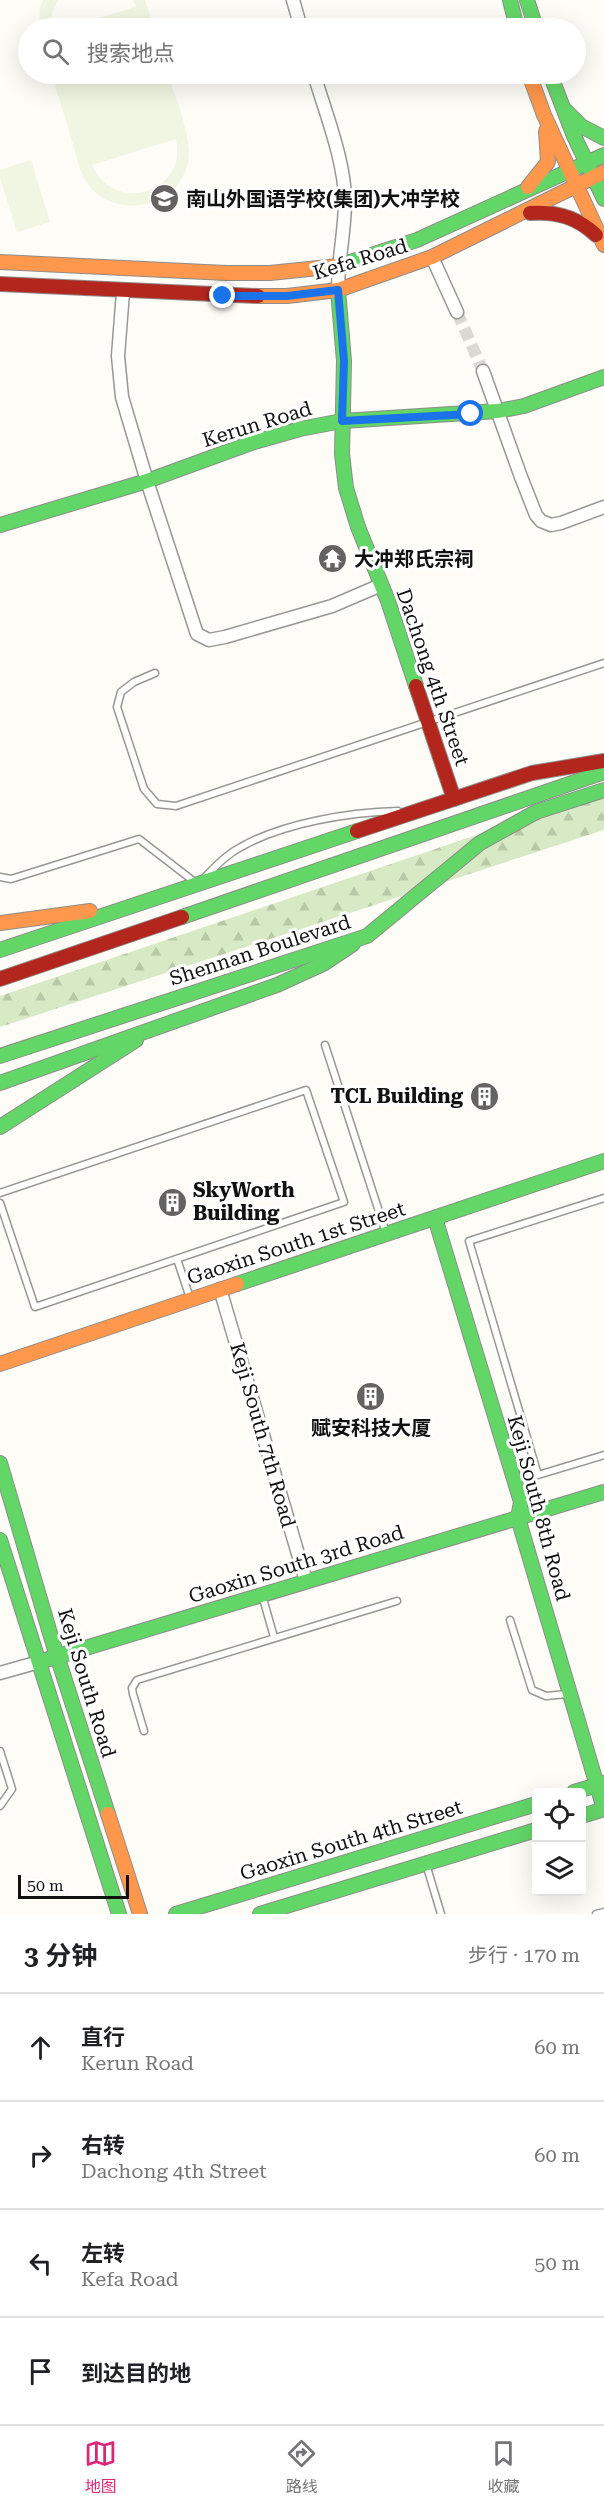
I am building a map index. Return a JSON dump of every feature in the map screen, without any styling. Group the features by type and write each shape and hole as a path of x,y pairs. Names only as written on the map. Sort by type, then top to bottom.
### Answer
{"main road":[{"path":"510,0 514,18"},
{"path":"528,0 533,18"},
{"path":"533,84 544,115 603,243"},
{"path":"554,84 586,163 599,175 604,199"},
{"path":"561,105 581,126 604,138"},
{"path":"515,196 531,185 548,162 544,115"},
{"name":"Kefa Road","path":"0,262 226,273 270,273 338,266 417,240 604,155"},
{"name":"Kefa Road","path":"0,284 123,292 259,297 338,290 432,257 599,175"},
{"path":"520,215 542,212 567,215 583,223 603,243"},
{"name":"Dachong 4th Street","path":"338,290 344,361 342,454 349,497 454,799"},
{"name":"Kerun Road","path":"0,525 147,481 254,442 342,421 498,411 525,406 603,377"},
{"path":"0,950 544,770 604,761"},
{"path":"0,979 604,772"},
{"name":"Shennan Boulevard","path":"0,1056 367,936 480,843 536,812 604,790"},
{"path":"0,923 60,917 147,901"},
{"path":"0,1083 277,985 324,964 367,936"},
{"path":"0,1127 155,1027"},
{"name":"Gaoxin South 1st Street","path":"0,1364 604,1161"},
{"name":"Keji South 8th Road","path":"435,1218 521,1502 518,1518 569,1693 601,1784 604,1809"},
{"name":"Keji South Road","path":"0,1463 57,1656 140,1914"},
{"name":"Gaoxin South 3rd Road","path":"39,1662 604,1492"},
{"name":"Keji South Road","path":"0,1540 118,1914"},
{"path":"586,1788 601,1784"},
{"name":"Gaoxin South 4th Street","path":"176,1914 532,1806"},
{"path":"586,1815 604,1809"},
{"path":"260,1914 532,1831"}],"street":[{"path":"293,0 298,18"},
{"name":"Dachong 4th Street","path":"317,84 340,165 345,200 338,266 338,290"},
{"path":"432,257 457,312"},
{"path":"123,292 118,356 122,397 194,628 203,638 209,640 225,637 315,611 381,585"},
{"path":"483,371 536,515 551,525 604,507"},
{"name":"Keji South 7th Road","path":"220,1289 306,1581"},
{"name":"Gaoxin South 3rd Road","path":"0,1674 39,1662"}],"lane":[{"path":"155,673 134,682 122,692 117,707 144,789 157,804 176,807 604,663"},
{"path":"0,877 11,879 139,839 197,884 226,857 256,839 335,815 420,811"},
{"path":"325,1045 386,1234"},
{"path":"0,1193 306,1090 344,1202 35,1307 0,1203"},
{"path":"604,1198 469,1241 538,1475 604,1455"},
{"path":"177,1259 190,1299"},
{"path":"262,1595 274,1637"},
{"path":"144,1731 132,1688 136,1680 397,1600"},
{"path":"510,1620 532,1690 546,1696 569,1693"},
{"path":"0,1751 12,1789 0,1806"},
{"path":"426,1863 441,1914"},
{"path":"596,1914 604,1912"}],"green space":[{"path":"43,0 58,0 52,18 40,18"},
{"path":"133,0 145,0 151,18 99,18 136,7"},
{"path":"54,84 171,84 188,142 188,163 182,179 171,191 158,200 128,206 99,195 87,183 78,164","holes":["176,139 177,157 171,173 161,184 147,191 132,193 117,190 103,181 92,165"]},
{"path":"31,160 50,222 17,232 0,178 0,170"},
{"path":"604,792 604,830 0,1027 0,996"}],"tunnel":[{"path":"457,312 483,371"}],"traffic: fast":[{"path":"510,0 514,18"},
{"path":"527,0 533,18"},
{"path":"554,84 574,136 604,199"},
{"path":"566,111 581,126 604,138"},
{"path":"338,266 417,240 604,155"},
{"path":"338,290 344,361 342,454 346,488 358,527 388,601 416,686"},
{"path":"0,525 147,481 254,442 300,429 342,421 498,411 524,406 604,377"},
{"path":"182,917 604,772"},
{"path":"0,1056 367,936 480,843 536,812 604,790"},
{"path":"0,950 357,831"},
{"path":"0,1083 277,985 323,964 353,944"},
{"path":"0,1127 136,1040"},
{"path":"237,1284 604,1161"},
{"path":"435,1218 521,1502 518,1518 604,1809"},
{"path":"0,1463 52,1640 108,1814"},
{"path":"39,1662 604,1492"},
{"path":"0,1540 119,1914"},
{"path":"586,1788 604,1783"},
{"path":"176,1914 532,1805"},
{"path":"586,1815 604,1809"},
{"path":"260,1914 532,1831"}],"traffic: slow":[{"path":"533,84 544,115 604,245"},
{"path":"528,187 548,162 546,131"},
{"path":"258,296 287,296 338,290 432,257 604,172"},
{"path":"0,262 226,273 270,273 338,266"},
{"path":"0,923 90,911"},
{"path":"0,1364 237,1284"},
{"path":"108,1814 140,1914"}],"traffic: jam":[{"path":"530,213 566,216 596,235"},
{"path":"0,284 258,296"},
{"path":"416,686 454,799"},
{"path":"357,831 532,773 604,761"},
{"path":"0,979 182,917"}],"place":[{"name":"南山外国语学校(集团)大冲学校","path":"165,199"},
{"name":"大冲郑氏宗祠","path":"333,559"},
{"name":"TCL Building","path":"484,1096"},
{"name":"SkyWorth Building","path":"172,1202"},
{"name":"赋安科技大厦","path":"371,1397"}],"route":[{"path":"223,296 287,296 338,290 344,361 342,421 471,414"}]}
